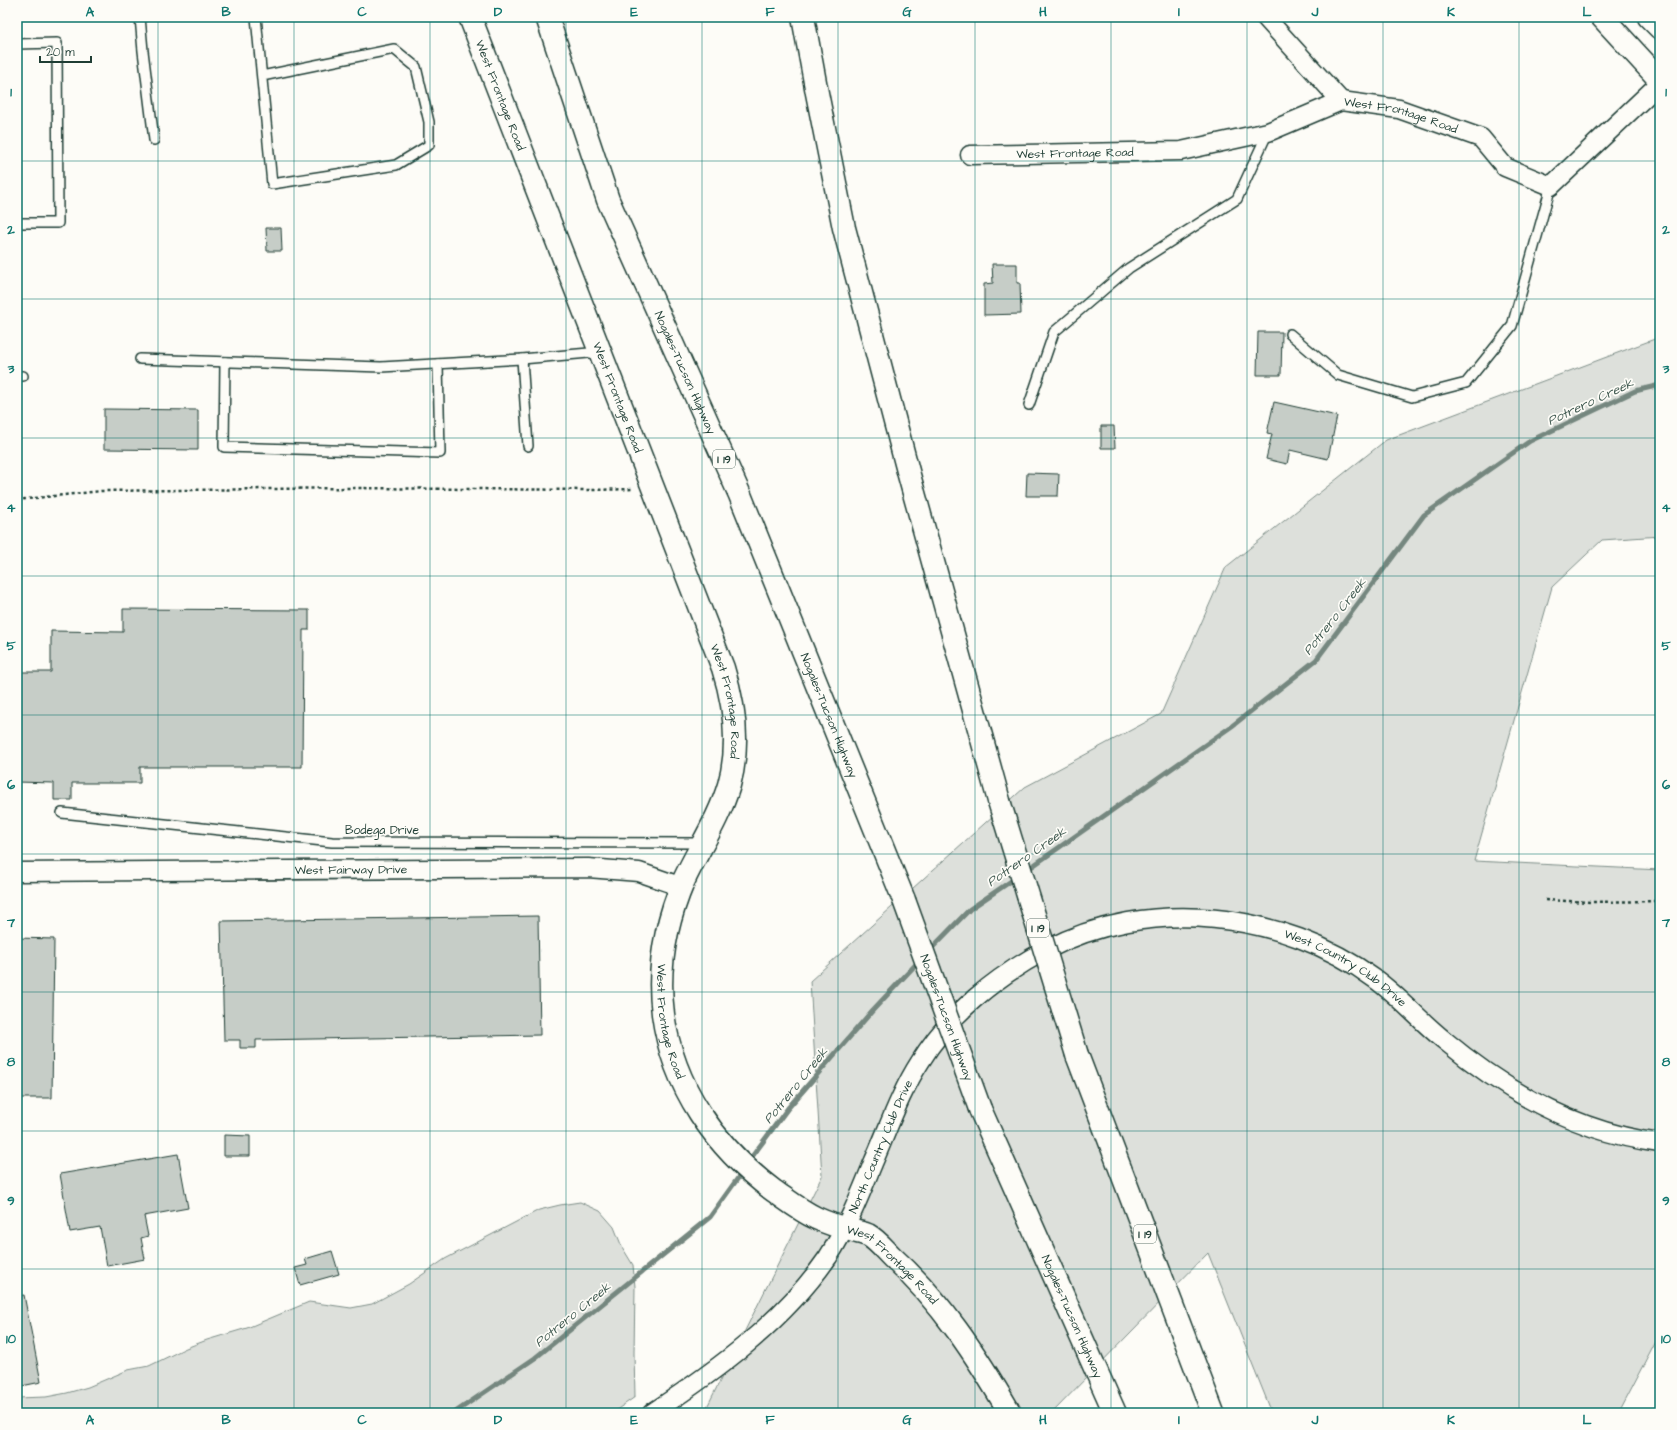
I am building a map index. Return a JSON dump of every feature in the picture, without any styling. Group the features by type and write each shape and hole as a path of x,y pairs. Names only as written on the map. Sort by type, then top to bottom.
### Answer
{"main road":[{"name":"West Frontage Road","path":"470,17 723,668 730,690 734,713 735,737 734,760 730,783 722,805 674,904 663,958 661,985 663,1013 668,1040 676,1066 686,1091 700,1115 720,1142 735,1158 760,1180 784,1198 816,1218 869,1236 912,1274 948,1317 982,1364 1010,1413"},
{"name":"Nogales–Tucson Highway","path":"546,17 608,200 740,495 904,900 980,1109 1115,1413"},
{"name":"I 19","path":"803,17 816,93 844,228 909,475 999,801 1077,1055 1213,1413"},
{"path":"1602,17 1660,82"},
{"path":"1649,17 1660,28"}],"street":[{"path":"1265,17 1341,102"},
{"path":"1551,186 1660,82"},
{"name":"West Frontage Road","path":"970,155 1181,151 1268,132 1341,102 1399,109 1481,138 1505,166 1551,186"},
{"name":"West Fairway Drive","path":"17,872 588,868 639,872 682,887"},
{"name":"West Country Club Drive","path":"1003,976 1032,957 1062,941 1097,929 1133,921 1170,918 1206,918 1243,922 1278,931 1313,944 1346,960 1376,980 1479,1068 1519,1094 1562,1115 1607,1131 1660,1143"},
{"name":"North Country Club Drive","path":"652,1413 695,1384 782,1312 807,1285 845,1229 908,1082 922,1059 956,1016 1003,976"}],"lane":[{"path":"140,17 154,140"},
{"path":"256,17 272,184 396,165 430,146 429,122 416,67 394,49 262,76"},
{"path":"17,44 57,43 58,223 17,223"},
{"path":"1029,405 1054,332 1129,268 1237,199 1268,132"},
{"path":"1290,334 1338,375 1412,397 1466,383 1512,326 1551,186"},
{"path":"140,359 381,367 522,359 600,352"},
{"path":"522,359 528,446"},
{"path":"225,362 224,447 440,453 438,364"},
{"name":"Bodega Drive","path":"62,813 332,842 704,843"}],"path":[{"path":"17,500 101,491 351,488 591,490 653,488"},
{"path":"1545,900 1590,902 1660,901"}],"shaded area":[{"path":"1660,337 1660,536 1602,540 1552,587 1474,861 1660,870 1660,1333 1618,1413 1272,1413 1208,1253 1052,1413 704,1413 822,1176 810,981 1025,787 1161,714 1226,567 1386,440"},
{"path":"580,1202 600,1211 614,1227 622,1247 633,1265 635,1287 635,1397 612,1413 17,1413 17,1398 46,1397 88,1387 128,1370 149,1366 186,1348 247,1328 309,1302 351,1308 372,1304 409,1284 445,1259 539,1210"}],"building":[{"path":"266,228 281,228 282,251 267,251"},
{"path":"992,264 1017,264 1017,283 1020,283 1021,314 984,315 984,284 993,283"},
{"path":"1258,332 1282,332 1281,375 1257,375"},
{"path":"1274,402 1337,416 1328,459 1290,450 1287,464 1266,459 1272,434 1267,433"},
{"path":"104,409 198,410 198,450 104,449"},
{"path":"1101,426 1114,426 1115,448 1101,448"},
{"path":"1027,473 1059,474 1058,496 1026,496"},
{"path":"123,609 309,610 309,630 303,630 302,767 140,767 140,783 72,783 72,800 54,800 54,783 17,782 17,687 19,687 19,672 51,672 51,631 123,632"},
{"path":"538,916 540,1035 256,1040 256,1048 240,1048 240,1040 224,1040 221,921"},
{"path":"17,938 54,939 52,1098 17,1098"},
{"path":"224,1135 250,1136 250,1156 224,1156"},
{"path":"178,1154 188,1208 144,1216 148,1236 141,1238 145,1259 107,1266 100,1227 70,1232 60,1174"},
{"path":"332,1251 339,1274 300,1285 295,1268 307,1265 305,1259"},
{"path":"24,1295 41,1382 17,1387 17,1296"}],"waterway":[{"name":"Potrero Creek","path":"1027,870 1232,726 1316,660 1424,515 1530,441 1635,391 1660,385"},
{"name":"Potrero Creek","path":"929,951 970,909 1017,877"},
{"name":"Potrero Creek","path":"748,1162 788,1108 873,1010 920,960"},
{"name":"Potrero Creek","path":"454,1413 535,1358 710,1217 743,1171"}]}
